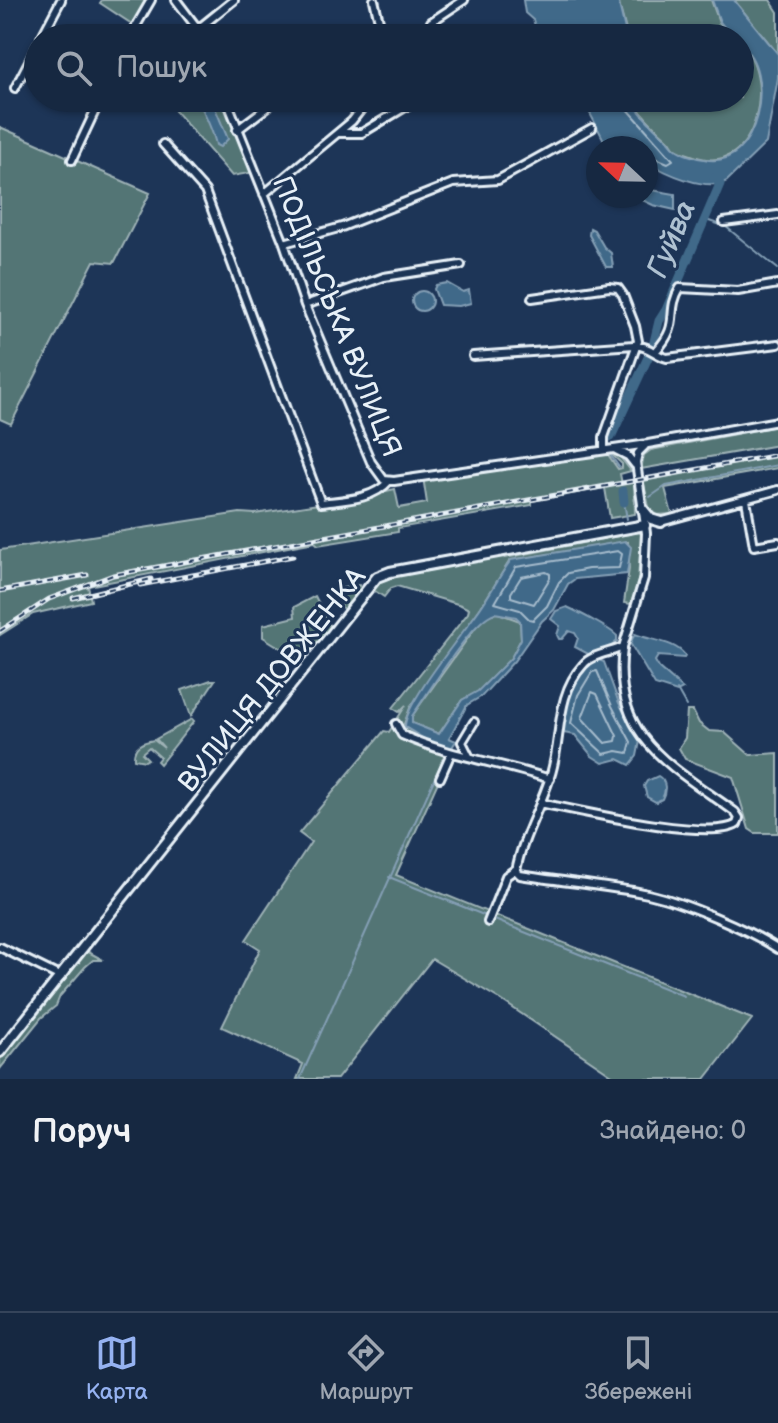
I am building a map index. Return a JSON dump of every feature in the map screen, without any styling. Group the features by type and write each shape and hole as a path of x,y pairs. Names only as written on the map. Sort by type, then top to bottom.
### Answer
{"main road":[{"path":"634,527 642,508 651,519 661,522"},
{"name":"ВУЛИЦЯ ДОВЖЕНКА","path":"0,1052 377,577 390,572 645,525"}],"street":[{"path":"48,24 61,0"},
{"path":"137,24 151,0"},
{"path":"176,0 194,24"},
{"path":"204,24 234,0"},
{"path":"374,0 379,24"},
{"path":"431,22 464,0"},
{"path":"15,88 24,71"},
{"path":"72,160 94,112"},
{"name":"ПОДІЛЬСЬКА ВУЛИЦЯ","path":"231,112 284,243 305,305 380,477 389,481 648,444 778,421"},
{"path":"237,130 261,112"},
{"path":"264,194 359,112"},
{"path":"338,133 360,134 397,112"},
{"path":"284,243 342,227 453,183 498,180 592,128"},
{"path":"163,144 205,191 321,503 366,496 380,490 389,481"},
{"path":"724,222 778,215"},
{"path":"305,305 384,277 461,265"},
{"path":"656,351 672,329 674,301 680,288 738,291 778,284"},
{"path":"532,298 601,287 618,288 623,295 635,326 637,345 604,437 606,449 624,453 636,467"},
{"path":"473,356 637,345 667,358 778,344"},
{"path":"540,803 655,825 723,829 737,824 739,818 660,757 643,738 622,690 619,673 623,647 644,578 645,525 636,467 638,453 648,444"},
{"name":"ВУЛИЦЯ ДОВЖЕНКА","path":"645,525 778,490"},
{"path":"746,500 754,546 778,542"},
{"path":"490,919 506,876 516,869 550,779 561,710 572,682 590,659 623,647"},
{"path":"469,756 462,743 474,722"},
{"path":"396,724 402,735 451,753 550,779"},
{"path":"440,778 451,753"},
{"path":"516,869 520,875 658,897 754,934 778,949"},
{"path":"0,947 61,977"}],"green space":[{"path":"102,0 151,0 136,24 100,3"},
{"path":"618,0 711,0 721,24 624,24"},
{"path":"734,0 770,0 778,12 778,54 754,24"},
{"path":"754,67 759,97 756,118 747,138 735,152 717,159 694,156 676,149 641,112 754,112"},
{"path":"176,112 231,112 255,172 232,176"},
{"path":"0,127 150,193 114,263 94,261 11,424 0,419"},
{"path":"778,426 778,445 641,469 644,455 651,450"},
{"path":"604,449 618,469 622,468 622,464 610,453 620,457 631,471 620,474 622,484 634,482 635,514 610,518 605,488 532,501 532,505 398,528 398,532 293,546 88,586 91,601 33,614 0,635 0,550 240,513 255,514 395,489 399,508 427,503 423,477"},
{"path":"778,456 778,468 665,488 672,514 657,515 649,507 643,480"},
{"path":"639,532 638,581 631,604 624,603 629,569 628,542 509,562 410,708 404,724 406,728 450,749 451,753 396,875 752,1019 705,1079 618,1079 501,1000 432,959 337,1079 297,1079 303,1064 222,1027 260,949 246,940 311,842 299,833 384,731 389,732 406,705 399,712 393,708 468,613 469,609 461,605 397,586 384,597 369,587 377,577 508,551 505,558"},
{"path":"359,585 362,589 344,611 333,590"},
{"path":"315,596 333,632 308,665 263,637 263,625 295,617 294,607"},
{"path":"498,613 520,621 521,639 511,658 478,692 462,700 439,734 412,723 412,716 481,620"},
{"path":"215,680 191,716 182,690"},
{"path":"687,711 693,711 699,723 709,731 724,732 750,755 778,753 778,833 755,833 749,829 733,777 685,759 679,748 685,738"},
{"path":"192,719 194,721 160,764 157,761 160,757 149,747 142,753 148,759 134,759 135,750 140,745 154,740 164,748 156,739"},
{"path":"83,949 103,960 93,960 85,967 60,996 56,1006 41,1018 0,1069 0,1052"}],"water":[{"path":"523,0 618,0 624,24 534,24 525,13"},
{"path":"712,0 734,0 754,24 722,24"},
{"path":"754,25 778,54 778,78 766,143 727,181 718,184 697,183 658,168 658,136 602,136 589,112 640,112 681,152 704,159 723,159 738,150 750,135 760,95 754,64"},
{"path":"204,112 217,112 228,139 220,147 216,145"},
{"path":"658,191 675,194 675,210 658,206"},
{"path":"590,228 611,253 613,267 606,267 589,235"},
{"path":"447,283 463,292 469,290 471,303 440,305 434,289 436,285"},
{"path":"418,291 426,291 432,301 426,311 418,311 412,305 412,297"},
{"path":"625,541 631,547 627,574 575,579 568,584 554,610 542,621 514,661 482,696 467,705 449,738 456,741 451,749 426,740 405,727 407,716 424,685 511,560","holes":["495,613 516,617 520,621 521,639 511,658 478,691 462,700 439,734 412,723 412,716 451,658 485,618"]},
{"path":"567,607 608,629 617,636 617,641 607,651 590,655 575,647 578,638 575,633 569,631 559,639 560,626 551,619 556,611"},
{"path":"635,634 669,644 685,655 684,658 658,656 655,661 683,689 677,692 655,685 630,643"},
{"path":"599,660 604,662 619,703 640,741 637,756 630,765 618,759 603,763 592,756 575,735 563,733 563,713 570,690 583,671"},
{"path":"658,776 665,790 662,799 656,802 647,797 644,786"}],"waterway":[{"name":"Гуйва","path":"653,346 659,321 720,184 714,178"},
{"path":"706,220 721,225"},
{"path":"725,226 778,269"},
{"name":"Гуйва","path":"611,437 651,351"},
{"path":"609,453 619,467"},
{"name":"Гуйва","path":"650,497 666,486 778,465"},
{"name":"Гуйва","path":"623,491 624,502"},
{"path":"624,502 627,519"},
{"path":"677,690 686,706"},
{"path":"300,1079 445,755"},
{"path":"389,877 486,916"},
{"path":"492,919 684,996"}],"railway":[{"path":"0,631 49,599 113,575 778,455"},
{"path":"140,585 293,556"},
{"path":"0,591 87,575"},
{"path":"73,598 151,579"}]}
